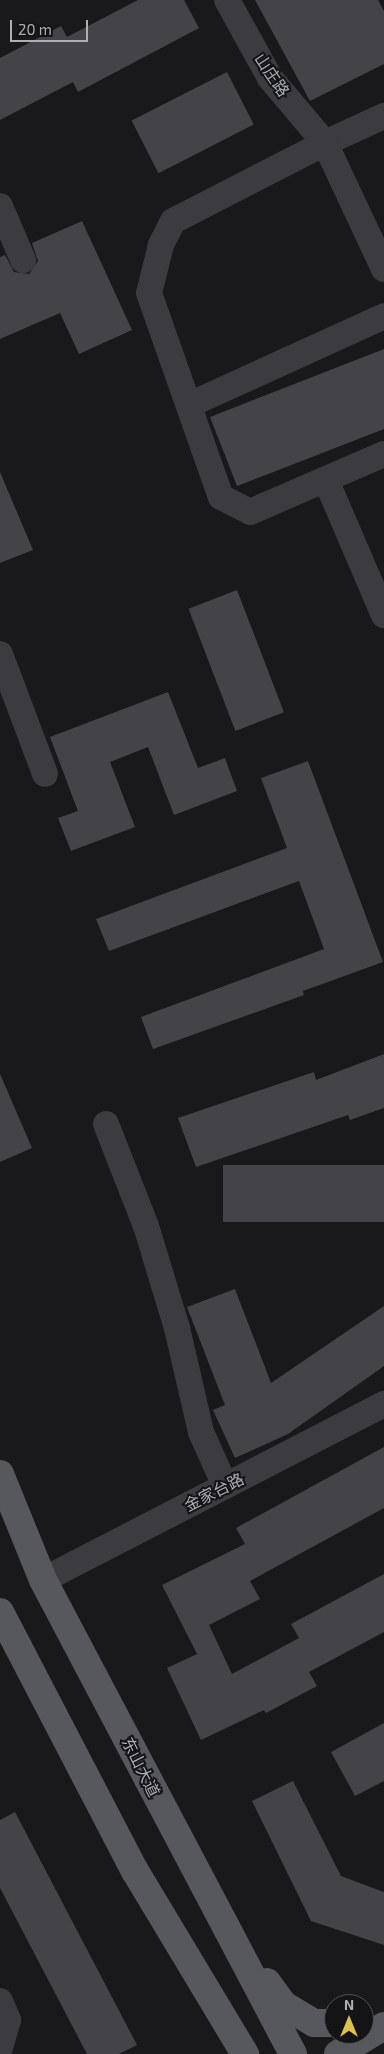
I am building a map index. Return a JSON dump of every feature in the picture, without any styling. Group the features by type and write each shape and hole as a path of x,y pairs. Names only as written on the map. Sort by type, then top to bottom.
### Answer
{"main road":[{"name":"东山大道","path":"0,1474 43,1580 292,2054"},
{"path":"0,1612 135,1871 245,2054"},
{"path":"135,1871 167,1952 218,2039 222,2054"},
{"path":"199,1879 284,2005 314,2023 324,2024"},
{"path":"338,2054 384,2026"}],"street":[{"name":"山庄路","path":"227,0 270,78 325,144 384,269"},
{"path":"384,116 173,221 161,245 150,293 221,496 250,512 384,454"},
{"path":"0,206 23,260"},
{"path":"188,405 384,316"},
{"path":"326,480 384,615"},
{"path":"0,654 45,774"},
{"path":"106,1124 146,1226 177,1328 201,1432 225,1486"},
{"name":"金家台路","path":"43,1580 384,1404"},
{"path":"0,2000 8,2020 0,2048"}],"building":[{"path":"138,0 184,0 199,28 78,92 73,82 0,120 0,58 61,26 67,37"},
{"path":"255,0 378,0 384,11 384,64 310,101"},
{"path":"227,72 254,125 158,173 132,121"},
{"path":"82,221 132,330 79,354 60,313 0,339 0,257 5,255 14,272 29,274 38,261 32,243"},
{"path":"384,349 384,429 237,486 210,417"},
{"path":"0,472 33,550 0,563"},
{"path":"237,590 284,712 235,731 188,609"},
{"path":"168,692 198,768 225,758 237,791 174,815 148,747 110,762 135,827 71,851 58,818 78,811 50,737"},
{"path":"308,761 383,962 303,991 304,995 153,1049 141,1017 324,949 299,881 109,951 96,919 287,848 261,778"},
{"path":"384,1054 384,1108 350,1120 348,1115 196,1167 178,1118 314,1072 316,1080"},
{"path":"0,1074 32,1148 0,1162"},
{"path":"223,1165 384,1165 384,1222 223,1222"},
{"path":"235,1289 271,1383 384,1306 384,1366 288,1434 235,1458 213,1410 225,1405 187,1307"},
{"path":"384,1447 384,1508 250,1581 260,1599 209,1625 232,1674 299,1638 291,1624 384,1574 384,1632 309,1672 317,1686 266,1713 264,1710 201,1740 167,1668 197,1654 162,1585 245,1544 236,1528"},
{"path":"384,1723 384,1781 355,1796 331,1752"},
{"path":"293,1781 341,1876 384,1892 384,1945 311,1921 252,1801"},
{"path":"15,1812 137,2045 119,2054 87,2054 0,1888 0,1820"}]}
